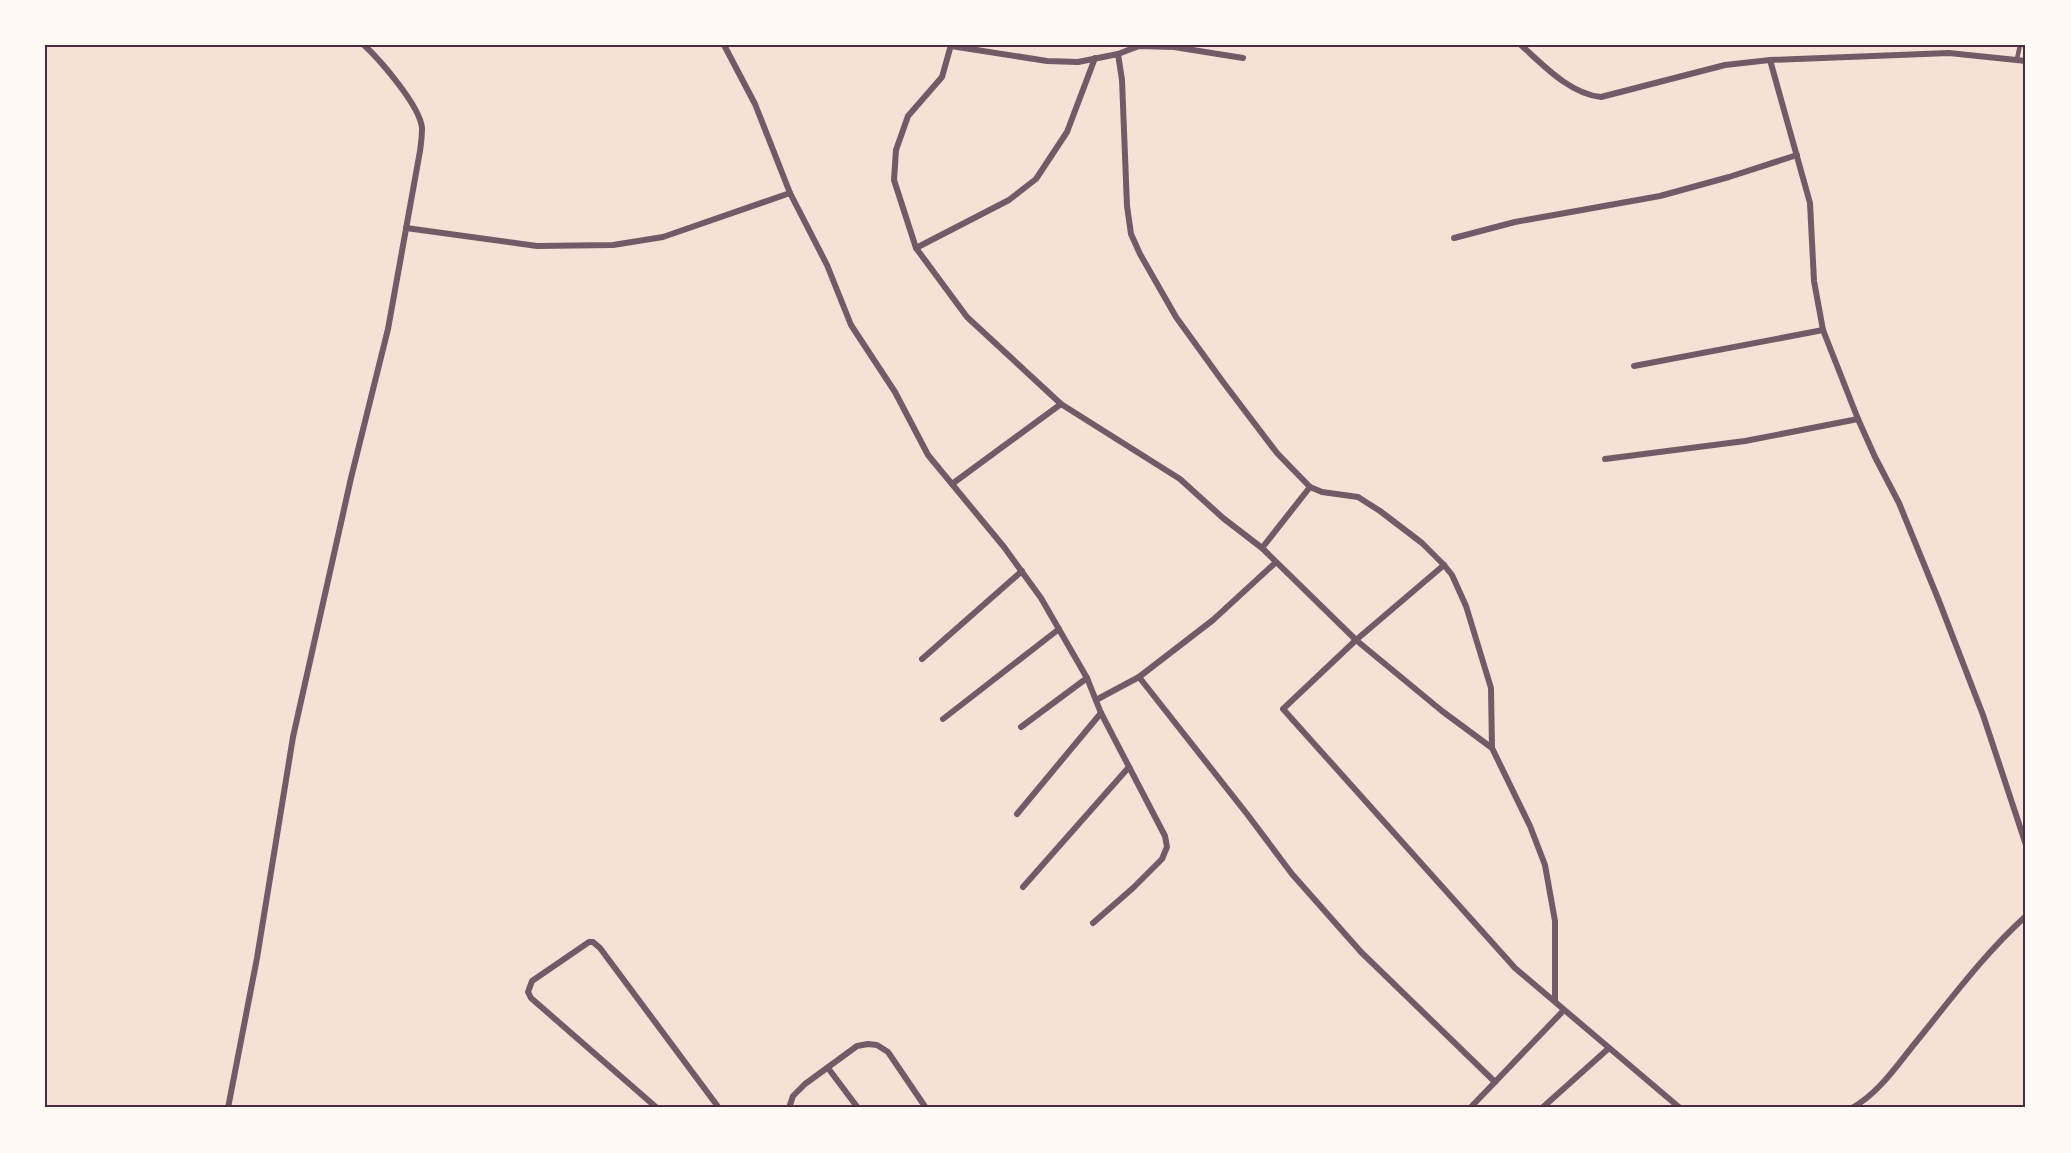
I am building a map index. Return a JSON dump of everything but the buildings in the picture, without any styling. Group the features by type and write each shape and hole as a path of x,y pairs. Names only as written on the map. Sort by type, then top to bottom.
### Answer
{"street":[{"path":"228,1108 293,736 351,478 388,328 420,151 422,127 416,107 364,45"},
{"path":"724,45 755,104 790,193 827,265 851,325 895,392 928,455 1023,571 1041,598 1087,678 1101,713 1165,836 1166,853 1133,888 1093,923"},
{"path":"1243,58 1174,47 1139,46 1118,54 1078,62 1047,61 951,45 942,76 908,116 896,150 894,180 916,248 967,317 1061,404 1180,479 1223,518 1262,548 1356,640 1442,711 1492,748"},
{"path":"1521,45 1576,90 1601,97 1725,65 1770,60 1949,53 2017,59 2026,62"},
{"path":"1942,45 1949,53"},
{"path":"1118,54 1122,80 1127,206 1131,234 1176,317 1277,453 1310,487 1322,492 1358,497 1422,543 1452,575 1466,606 1491,688 1492,748 1530,826 1545,865 1555,921 1554,1000"},
{"path":"916,248 1009,200 1036,179 1067,132 1095,58"},
{"path":"1770,60 1810,203 1814,281 1824,330 1858,419 1899,502 1983,715 2026,845"},
{"path":"1454,238 1515,222 1660,196 1797,155"},
{"path":"406,228 537,246 613,245 663,237 790,193"},
{"path":"1635,366 1824,330"},
{"path":"952,484 1061,404"},
{"path":"1605,459 1745,441 1858,419"},
{"path":"1262,548 1310,487"},
{"path":"1096,700 1139,677 1214,620 1275,563"},
{"path":"1444,564 1356,640 1283,709 1515,968 1680,1108"},
{"path":"922,659 1023,571"},
{"path":"943,719 1059,628"},
{"path":"1139,677 1292,874 1361,952 1495,1082"},
{"path":"1021,727 1087,678"},
{"path":"1017,814 1101,713"},
{"path":"1023,887 1129,767"},
{"path":"1852,1108 1875,1091 1976,968 2026,916"},
{"path":"657,1108 528,993 532,981 588,942 593,942 600,948 719,1108"},
{"path":"1470,1108 1564,1010"},
{"path":"789,1108 793,1096 857,1046 877,1045 888,1052 926,1108"},
{"path":"1542,1108 1609,1048"},
{"path":"828,1068 858,1108"}],"lane":[{"path":"2017,59 2020,45"}]}
